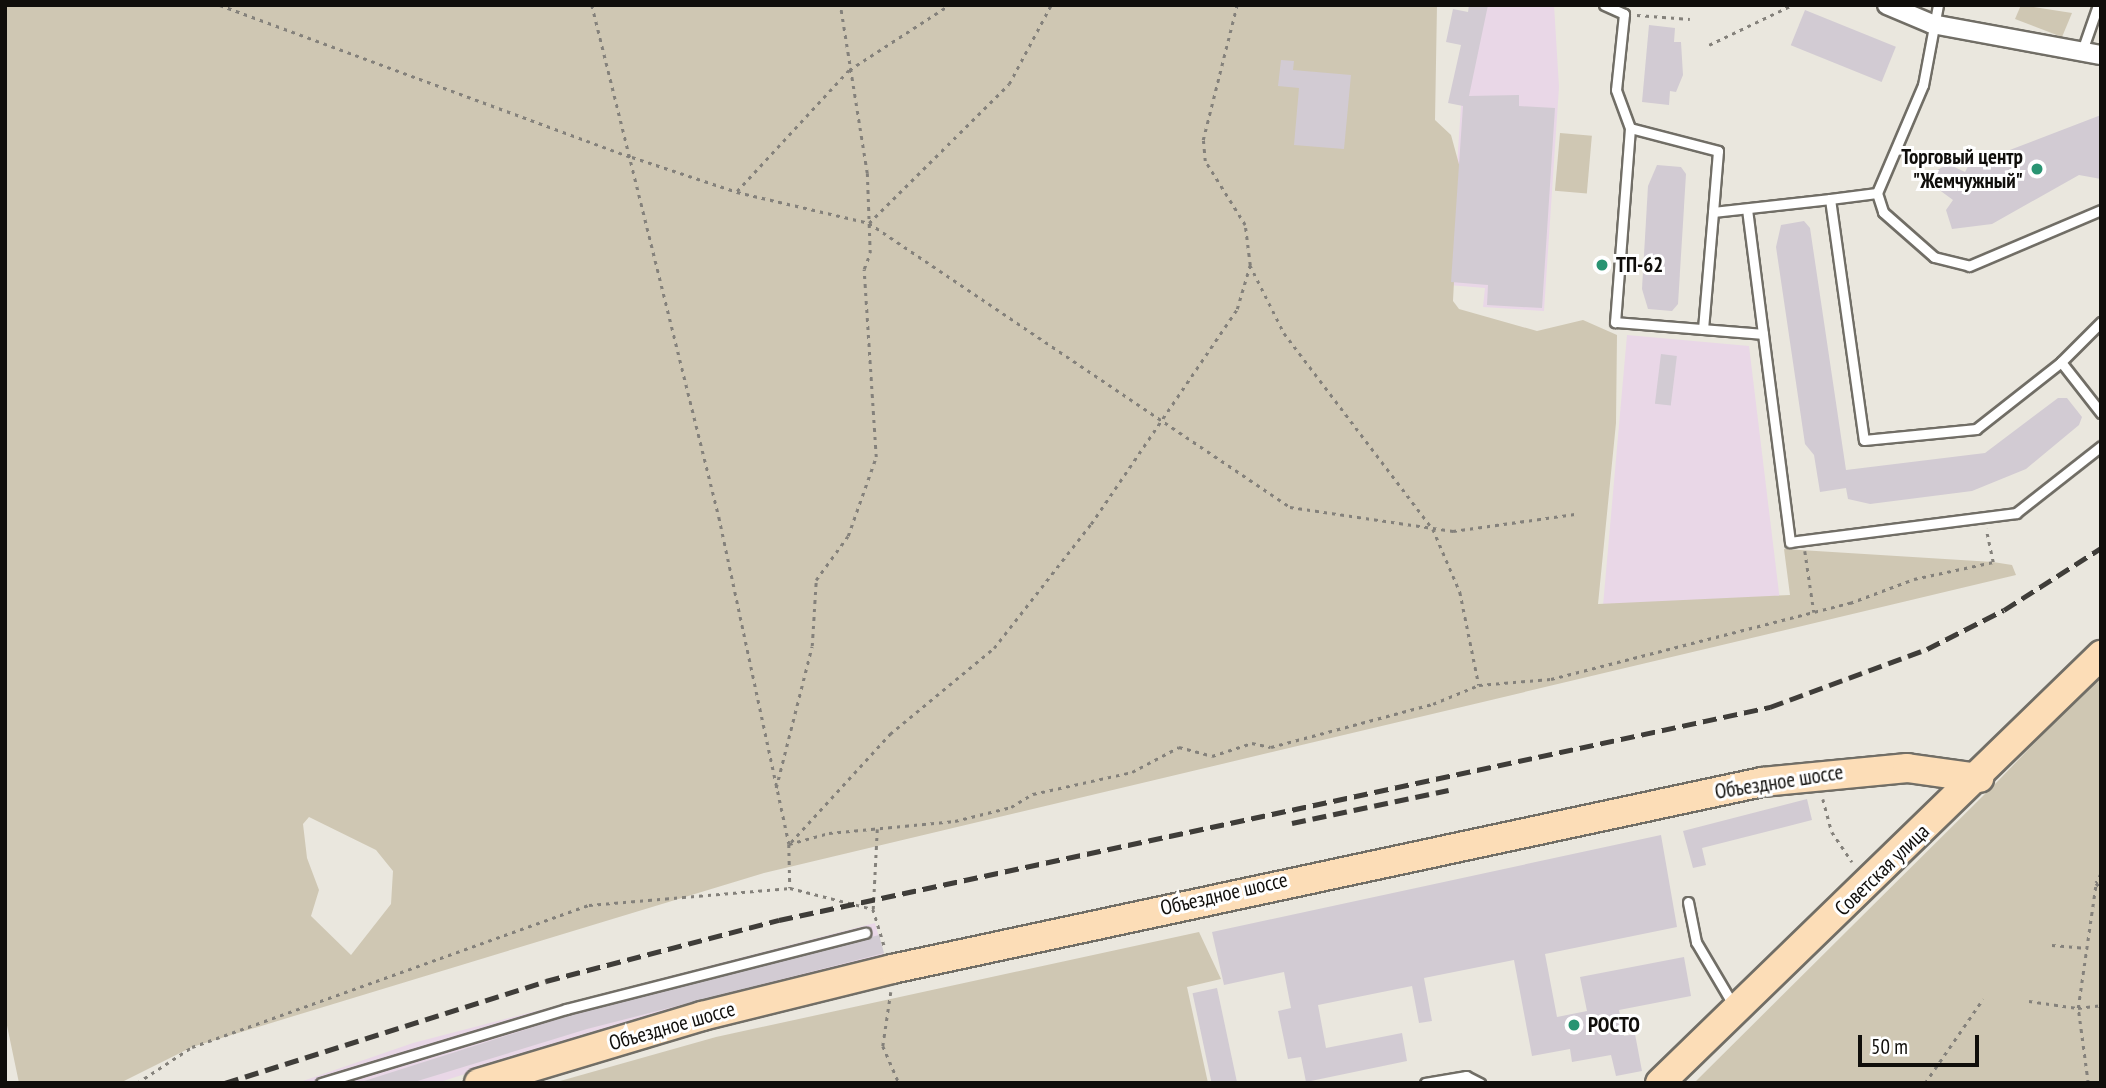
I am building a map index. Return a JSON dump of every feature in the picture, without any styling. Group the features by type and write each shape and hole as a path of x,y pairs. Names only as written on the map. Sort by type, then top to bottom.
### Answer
{"main road":[{"name":"Советская улица","path":"1660,1083 1979,778 2101,655"},
{"name":"Объездное шоссе","path":"479,1083 702,1016 892,969 1308,875 1817,774 1907,768 1979,778"}],"street":[{"path":"1887,5 1932,23 2101,55"}],"lane":[{"path":"1604,5 1623,15 1616,90 1630,128 1615,322 1763,334"},
{"path":"1938,5 1932,23 1923,85 1877,193 1883,212 1934,257 1969,266 2101,210"},
{"path":"2082,51 2098,5"},
{"path":"1630,128 1718,151 1703,330"},
{"path":"1713,212 1877,193"},
{"path":"1830,199 1864,440 1976,429 2061,362 2101,322"},
{"path":"1746,209 1790,542 2016,513 2101,446"},
{"path":"2061,362 2101,413"},
{"path":"1688,902 1696,942 1736,1009"},
{"path":"321,1083 539,1016 865,933"},
{"path":"1425,1083 1466,1076 1480,1083"}],"path":[{"path":"220,5 632,157 737,192 869,223 1162,424 1290,507 1433,529 1526,526 1575,514"},
{"path":"592,5 632,157 789,844 790,887"},
{"path":"776,789 812,646 816,580 848,536 876,457 864,269 869,223 858,96 849,70 840,5"},
{"path":"737,192 849,70 948,5"},
{"path":"869,223 1009,84 1051,5"},
{"path":"1237,5 1203,140 1205,160 1245,225 1250,265 1284,333 1433,529 1460,592 1479,685"},
{"path":"1709,45 1792,5"},
{"path":"1623,15 1690,19"},
{"path":"789,844 890,734 994,648 1162,424 1237,309 1250,265"},
{"path":"789,844 877,828 956,821 1012,807 1033,794 1132,772 1180,747 1212,756 1252,743 1271,747 1433,704 1479,685 1551,679 1814,612 1993,562 1985,534 1990,516"},
{"path":"1804,540 1814,612"},
{"path":"1817,774 1832,832 1852,862"},
{"path":"877,828 873,909 892,969 883,1046 899,1083"},
{"path":"2088,1083 2078,1008 2096,883 2101,874"},
{"path":"2096,883 2101,888"},
{"path":"137,1083 192,1047 589,905 790,887 873,909"},
{"path":"2052,945 2087,948"},
{"path":"1925,1083 1983,999"},
{"path":"2029,1000 2078,1008 2101,1005"}],"shaded area":[{"path":"5,5 1437,5 1435,120 1451,135 1460,168 1453,301 1459,309 1537,331 1583,320 1617,335 1616,423 1598,604 1790,595 1784,549 1993,562 2012,565 2016,575 764,873 192,1047 120,1083 19,1083 5,1016","holes":["309,817 376,850 393,871 391,904 351,955 311,916 319,890 307,858 303,824"]},
{"path":"1480,5 1554,5 1559,87 1544,311 1483,307 1485,288 1449,285 1463,76"},
{"path":"2021,5 2072,13 2062,37 2015,19"},
{"path":"1560,133 1592,136 1587,194 1555,191"},
{"path":"1627,335 1749,346 1780,601 1602,617"},
{"path":"2101,674 2101,1083 1694,1083 1996,783"},
{"path":"875,923 885,959 589,1034 437,1083 297,1083 413,1043"},
{"path":"1199,932 1221,979 1187,987 1208,1083 553,1083 716,1037"}],"building":[{"path":"1469,5 1488,5 1469,96 1519,95 1519,106 1555,108 1542,308 1487,305 1488,285 1451,282 1463,106 1448,103 1461,45 1446,42 1453,9 1468,12"},
{"path":"1805,10 1896,47 1882,82 1791,45"},
{"path":"1649,25 1675,28 1674,42 1681,42 1683,75 1676,92 1670,91 1669,105 1642,102"},
{"path":"1281,60 1294,61 1293,70 1351,75 1344,149 1294,145 1299,88 1278,86"},
{"path":"2101,115 2101,179 2079,175 1992,224 1952,229 1946,210 1953,200 1923,178 1948,164 1965,172 1974,155 1994,156"},
{"path":"1657,165 1681,167 1686,174 1678,304 1672,311 1648,309 1642,289 1648,186"},
{"path":"1804,221 1810,228 1846,470 1985,453 2058,398 2067,398 2082,417 2079,425 2026,469 1972,491 1870,504 1848,499 1846,488 1820,492 1814,455 1805,444 1776,247 1781,225"},
{"path":"1661,354 1677,356 1671,406 1655,404"},
{"path":"1807,799 1812,820 1702,848 1706,865 1693,868 1683,831"},
{"path":"1661,835 1677,927 1545,954 1557,1017 1587,1011 1580,977 1684,957 1691,996 1619,1010 1624,1036 1635,1034 1642,1071 1616,1076 1611,1055 1572,1062 1570,1049 1532,1056 1514,960 1424,978 1432,1021 1419,1023 1412,986 1318,1005 1326,1048 1402,1033 1407,1061 1306,1082 1301,1057 1288,1059 1278,1011 1291,1008 1284,972 1224,985 1212,932"},
{"path":"879,935 884,953 587,1029 411,1083 358,1083 568,1016"},
{"path":"1217,988 1237,1083 1212,1083 1193,993"}],"railway":[{"path":"225,1083 546,981 779,920 1770,707 1927,649 2004,610 2101,548"},
{"path":"1292,823 1449,790"}],"place":[{"name":"Торговый центр \"Жемчужный\"","path":"2037,169"},
{"name":"ТП-62","path":"1602,265"},
{"name":"РОСТО","path":"1574,1025"}]}
